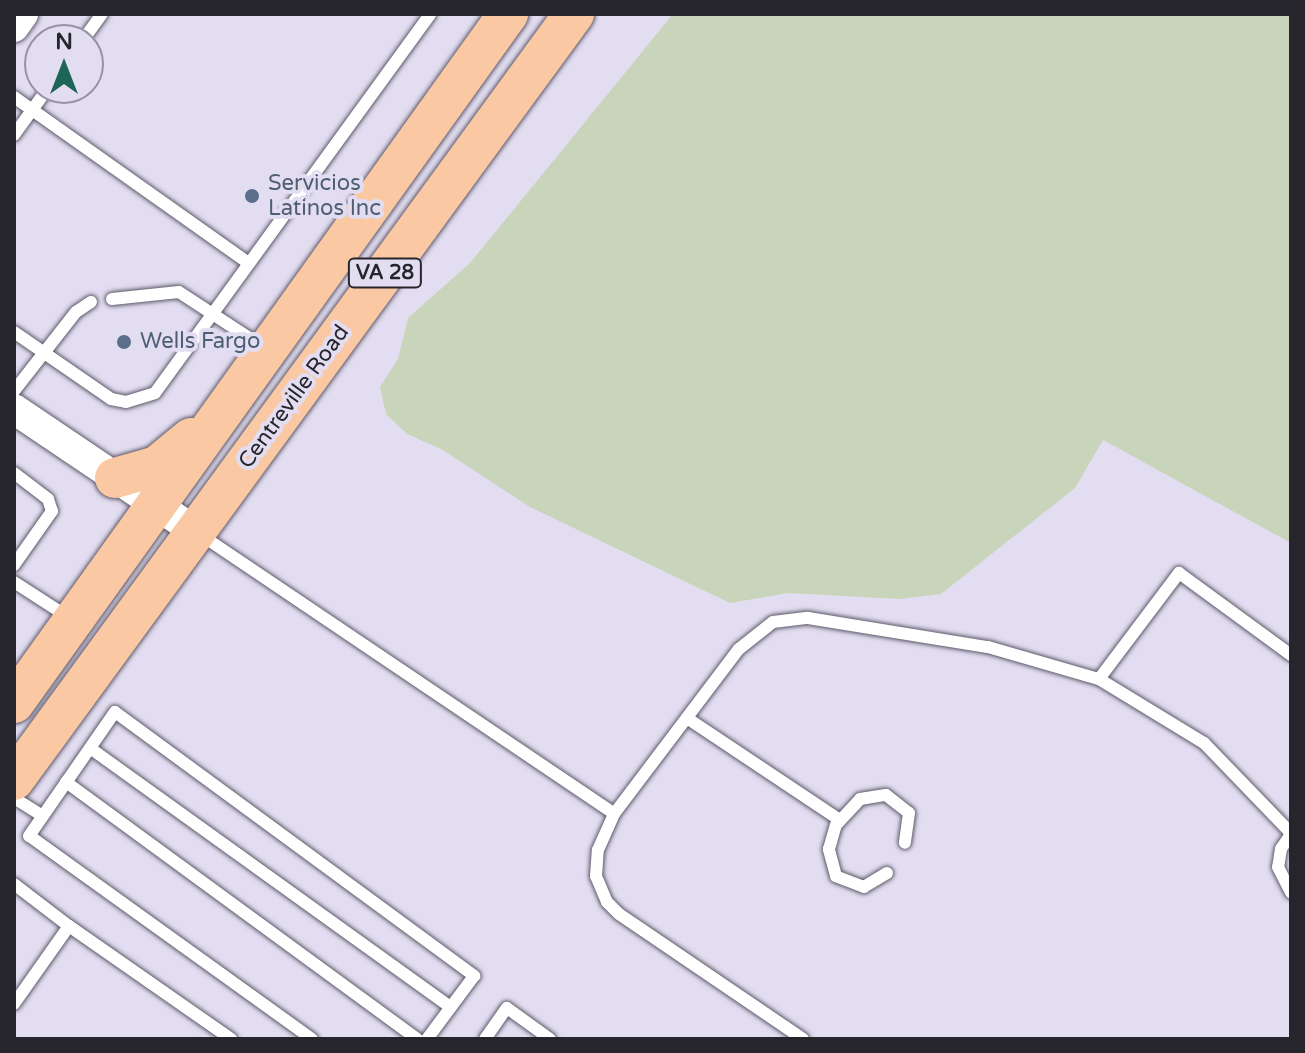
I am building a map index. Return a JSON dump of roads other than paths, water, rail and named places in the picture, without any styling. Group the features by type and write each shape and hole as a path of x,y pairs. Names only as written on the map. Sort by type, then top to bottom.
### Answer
{"highway":[{"name":"VA 28","path":"14,703 508,14"},
{"name":"Centreville Road","path":"14,780 574,14"},
{"path":"115,478 157,466 230,404"}],"street":[{"path":"14,27 23,14"},
{"path":"14,409 195,531"}],"lane":[{"path":"14,332 111,399 141,400 155,393 247,262 430,14"},
{"path":"14,97 247,262"},
{"path":"14,135 37,104"},
{"path":"112,299 179,292 269,351"},
{"path":"14,391 76,312 91,302"},
{"path":"14,473 48,499 52,511 14,565"},
{"path":"195,531 614,814"},
{"path":"1099,679 1179,573 1291,655"},
{"path":"14,582 74,621"},
{"path":"803,1039 607,902 595,863 614,814 756,631 794,617 988,647 1099,679 1204,743 1291,833 1281,849 1278,867 1291,893"},
{"path":"312,1039 29,836 115,712 474,976 427,1039"},
{"path":"687,718 840,820"},
{"path":"90,748 451,1007"},
{"path":"66,782 417,1039"},
{"path":"887,873 864,887 836,876 829,849 840,820 867,796 894,797 909,813 905,843"},
{"path":"14,798 43,816"},
{"path":"14,884 231,1039"},
{"path":"14,1004 69,926"},
{"path":"485,1039 507,1008 550,1039"}],"place":[{"name":"Servicios Latinos Inc","path":"252,196"},
{"name":"Wells Fargo","path":"124,342"}]}
